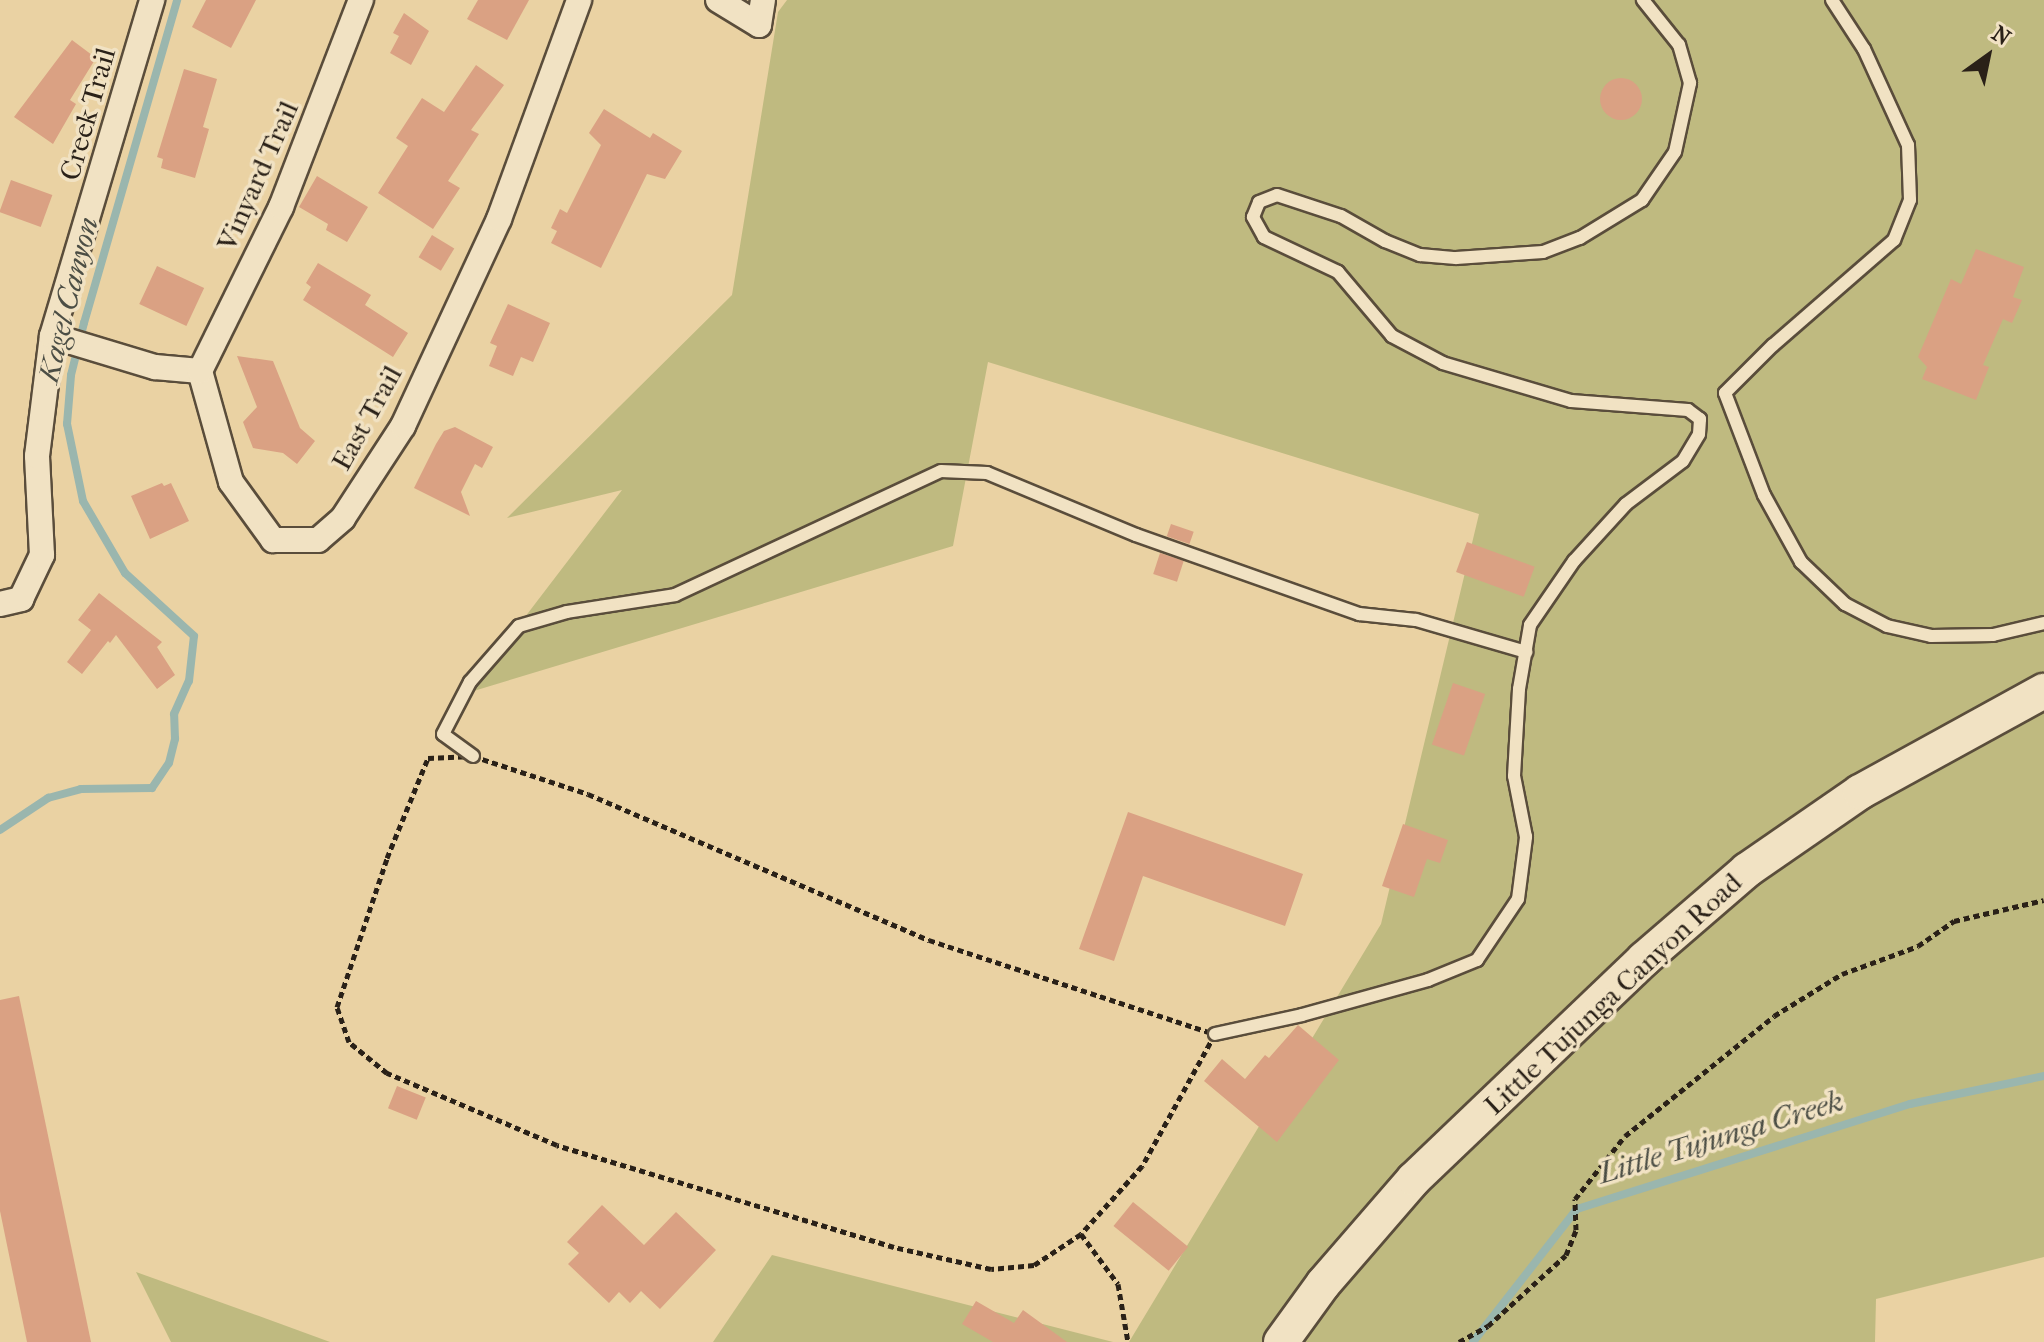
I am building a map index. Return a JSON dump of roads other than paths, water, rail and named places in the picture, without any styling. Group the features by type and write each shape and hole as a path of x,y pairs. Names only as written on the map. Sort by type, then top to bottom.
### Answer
{"main road":[{"name":"Little Tujunga Canyon Road","path":"1281,1342 1323,1284 1414,1179 1667,939 1747,870 1860,792 2044,691"}],"street":[{"name":"Creek Trail","path":"56,338 152,0"},
{"name":"Vinyard Trail","path":"200,371 281,207 361,0"},
{"name":"East Trail","path":"200,371 231,482 273,540 318,540 343,518 403,426 499,219 579,0"},
{"path":"718,0 759,25 763,0"},
{"path":"0,604 21,599 42,555 37,456 56,338 155,367 200,371"}],"lane":[{"path":"1215,1034 1302,1015 1428,980 1477,960 1518,899 1526,837 1514,776 1519,689 1530,625 1574,561 1626,504 1683,461 1699,434 1700,419 1688,410 1571,401 1443,363 1392,336 1338,272 1264,237 1253,217 1259,202 1277,195 1341,216 1385,241 1420,255 1456,258 1543,252 1580,238 1642,200 1675,152 1690,83 1679,45 1643,0"},
{"path":"1832,0 1864,49 1908,145 1910,200 1894,240 1725,393 1764,495 1801,562 1845,604 1887,626 1931,636 1993,635 2044,623"},
{"path":"473,756 443,734 470,682 519,626 567,612 675,595 941,471 987,473 1136,535 1359,614 1416,620 1526,652"}],"waterway":[{"name":"Kagel Canyon","path":"0,830 48,798 81,789 152,788 169,763 175,739 174,714 189,681 194,636 125,573 83,501 67,424 71,375 84,323 177,0"},
{"name":"Little Tujunga Creek","path":"1473,1342 1577,1209 1910,1104 2044,1076"}]}
